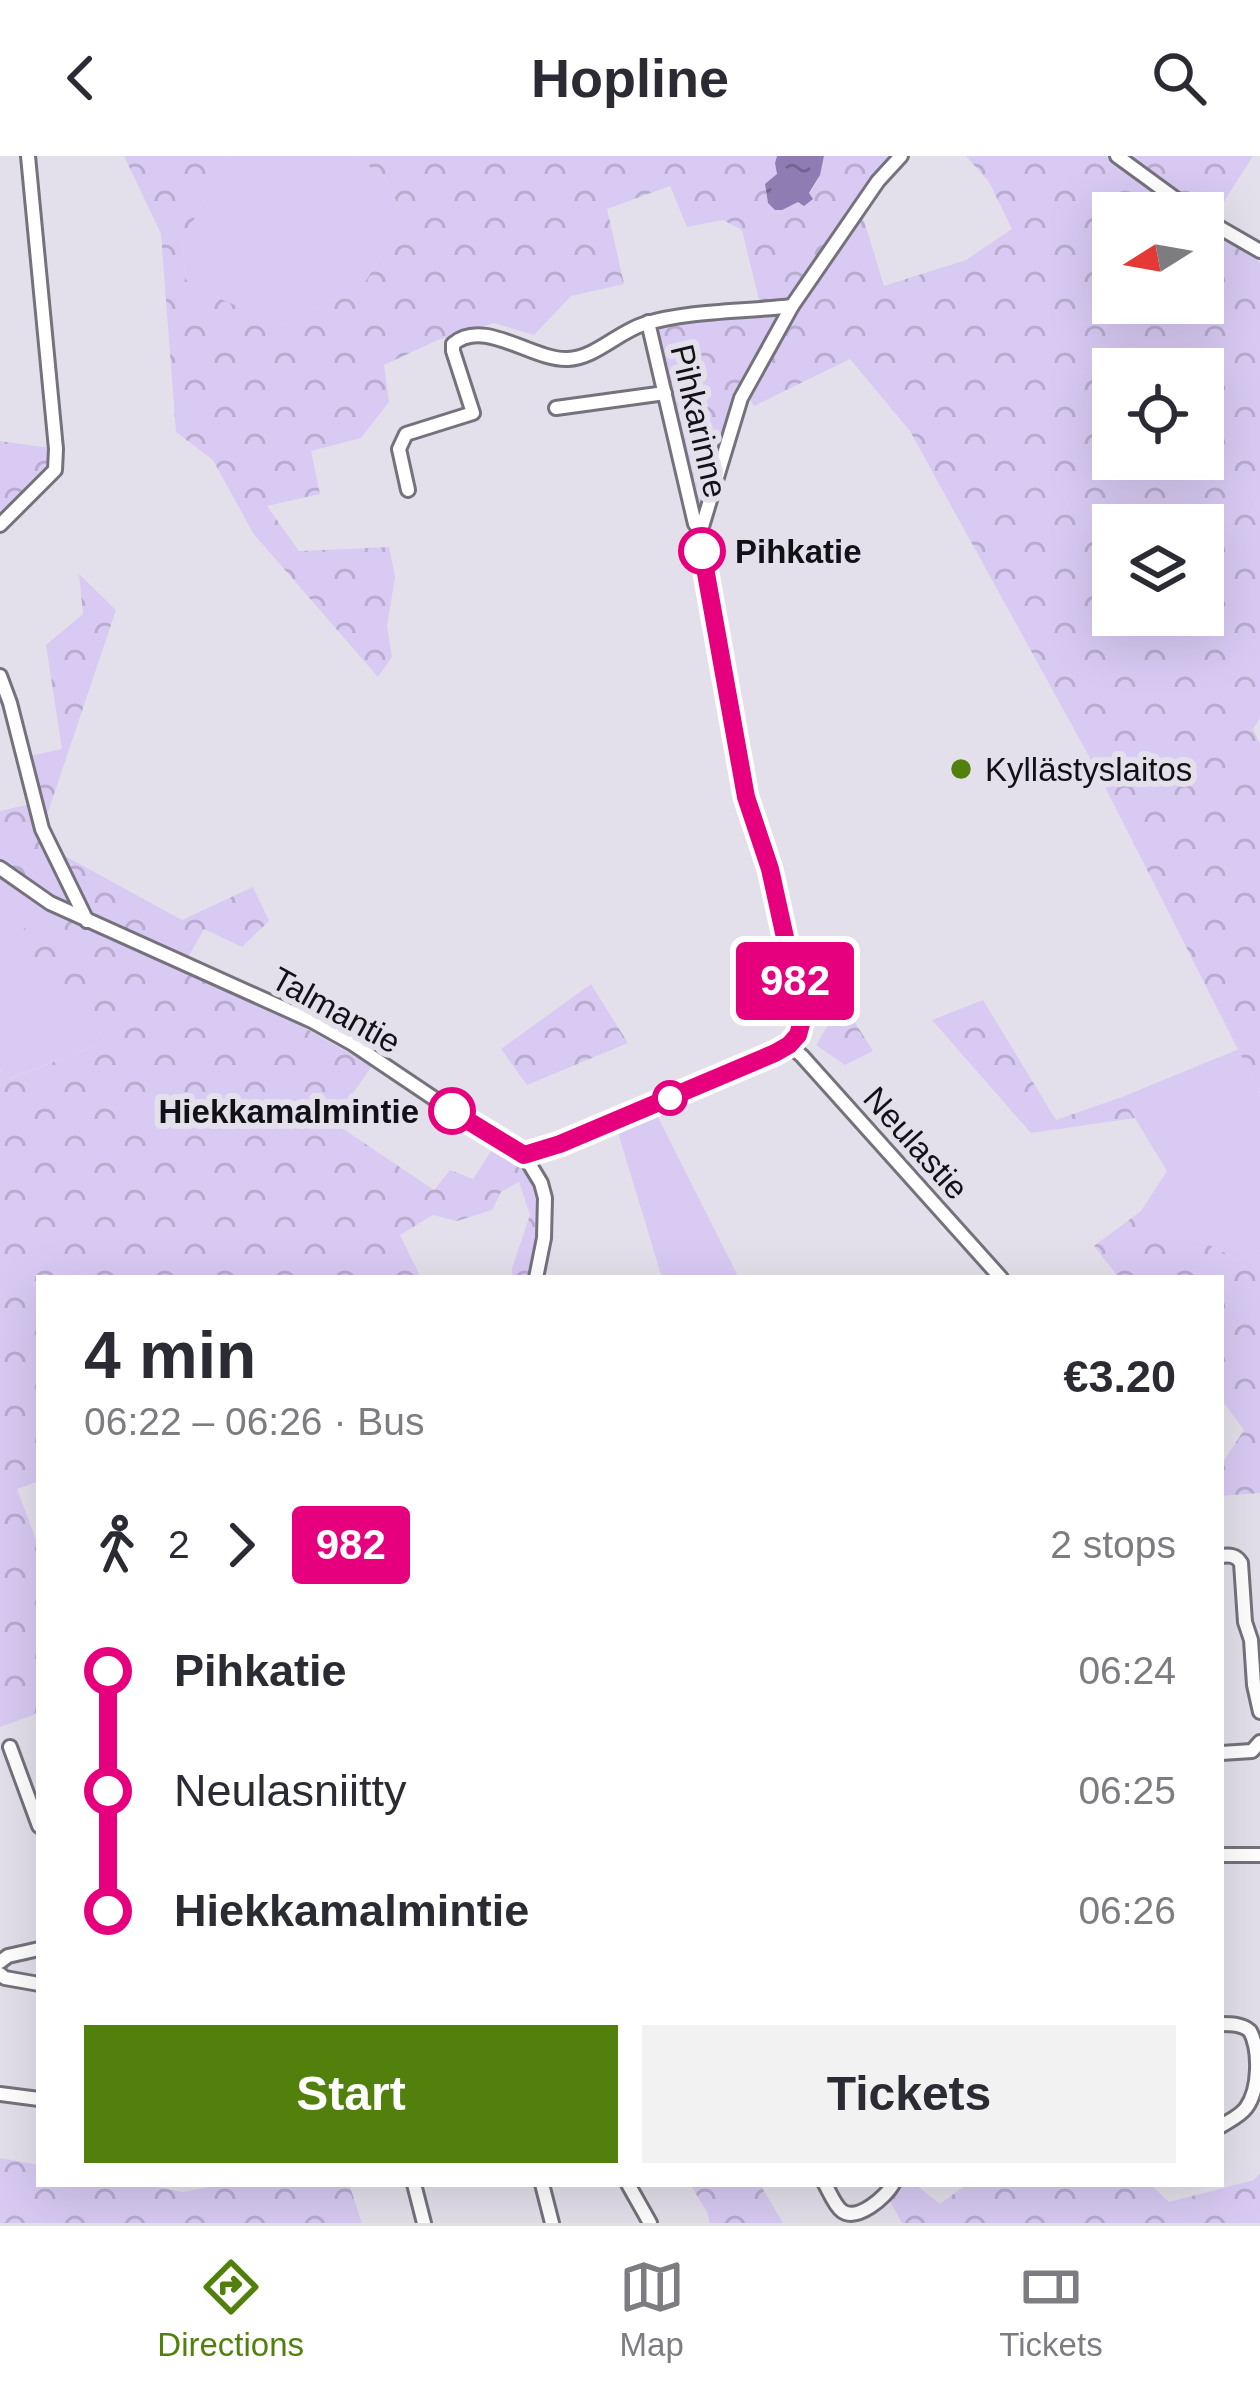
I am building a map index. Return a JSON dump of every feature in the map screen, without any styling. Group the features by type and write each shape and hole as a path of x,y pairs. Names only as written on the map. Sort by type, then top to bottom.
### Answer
{"street":[{"path":"0,525 55,470 28,156"},
{"path":"537,1275 545,1198 524,1155 560,1144 789,1045 798,1035 797,991 770,869 746,797 701,530 741,398 792,306 878,181 901,156"},
{"path":"1117,156 1166,192"},
{"path":"1224,230 1260,251"},
{"path":"408,490 398,449 406,434 473,413 453,350 453,344 466,334 486,335 565,360 584,356 649,322 792,306"},
{"name":"Pihkarinne","path":"649,322 695,524 701,530"},
{"path":"556,408 665,394"},
{"path":"0,676 42,829 87,921"},
{"name":"Talmantie","path":"0,868 50,903 312,1021 524,1155"},
{"name":"Neulastie","path":"789,1045 998,1275"},
{"path":"1224,1556 1241,1563 1260,1712"},
{"path":"1224,1753 1252,1751 1260,1742"},
{"path":"10,1747 36,1818"},
{"path":"1224,1855 1260,1855"},
{"path":"0,1962 36,1950"},
{"path":"0,1974 36,1983"},
{"path":"1224,2024 1237,2024 1251,2032 1260,2069 1245,2109 1224,2124"},
{"path":"0,2094 36,2099"},
{"path":"415,2187 424,2223"},
{"path":"543,2187 552,2223"},
{"path":"630,2187 650,2223"},
{"path":"827,2187 847,2214 886,2195 891,2187"}],"green space":[{"path":"124,156 231,156 182,240 186,280 285,324 366,281 403,217 387,180 356,156 777,156 777,174 765,185 768,203 781,204 808,195 824,156 894,156 871,180 790,299 760,304 742,230 723,220 687,227 670,186 607,209 624,284 571,296 534,335 494,323 438,340 384,365 389,402 361,438 311,451 320,494 267,506 299,551 389,547 395,577 387,626 392,657 378,677 253,533 213,460 176,432 161,234"},
{"path":"231,156 356,156 387,180 403,217 366,281 285,324 186,280 182,240"},
{"path":"966,156 1106,156 1154,192 1092,192 1092,324 1224,324 1224,239 1260,262 1260,718 1253,729 1260,744 1260,1093 1096,769 910,431 850,359 754,406 747,395 862,214 884,286 966,260 1012,229 989,182"},
{"path":"1126,156 1253,156 1224,202 1224,192 1176,192"},
{"path":"784,311 736,393 699,516 652,324"},
{"path":"0,441 51,448 50,470 0,522"},
{"path":"79,574 116,610 46,818 65,856 182,920 253,887 269,921 242,947 204,929 187,959 52,899 0,861 0,811 39,802 29,756 62,749 46,645 83,614"},
{"path":"0,879 43,907 12,944 107,1041 9,1079 0,1069"},
{"path":"43,907 287,1018 372,1066 333,1122 434,1190 450,1170 473,1179 495,1145 517,1157 530,1172 541,1216 531,1275 512,1275 530,1215 519,1182 501,1192 492,1210 457,1221 433,1215 400,1235 420,1275 36,1275 36,1482 17,1489 36,1540 36,1714 0,1727 0,1070 10,1079 107,1041 11,944"},
{"path":"591,984 628,1043 527,1085 501,1049"},
{"path":"983,1000 1056,1120 1122,1097 1135,1118 1031,1133 932,1020"},
{"path":"842,1002 873,1051 845,1065 816,1045"},
{"path":"1239,1049 1260,1094 1260,1249 1241,1261 1141,1211 1167,1171 1122,1097"},
{"path":"657,1115 737,1275 661,1275 617,1129"},
{"path":"1141,1211 1241,1261 1260,1249 1260,1493 1224,1496 1224,1460 1244,1430 1224,1403 1224,1275 1117,1275 1094,1246"},
{"path":"0,2158 36,2164 36,2187 156,2187 183,2192 209,2187 350,2187 362,2223 0,2223"},
{"path":"1260,2173 1260,2223 902,2223 887,2196 892,2187 919,2187 940,2204 963,2187 1153,2187 1169,2202 1254,2180"},
{"path":"692,2187 762,2187 783,2223 710,2223"}],"water":[{"path":"777,156 824,156 809,193 813,199 804,206 798,202 775,210 768,203 765,184 777,174"}],"bus line":[{"name":"982","path":"452,1111 524,1155 775,1053 798,1035 800,1006 792,963 770,869 746,797 702,551"}],"place":[{"name":"Pihkatie","path":"702,551"},
{"name":"Kyllästyslaitos","path":"961,769"},
{"name":"Hiekkamalmintie","path":"452,1111"}]}
